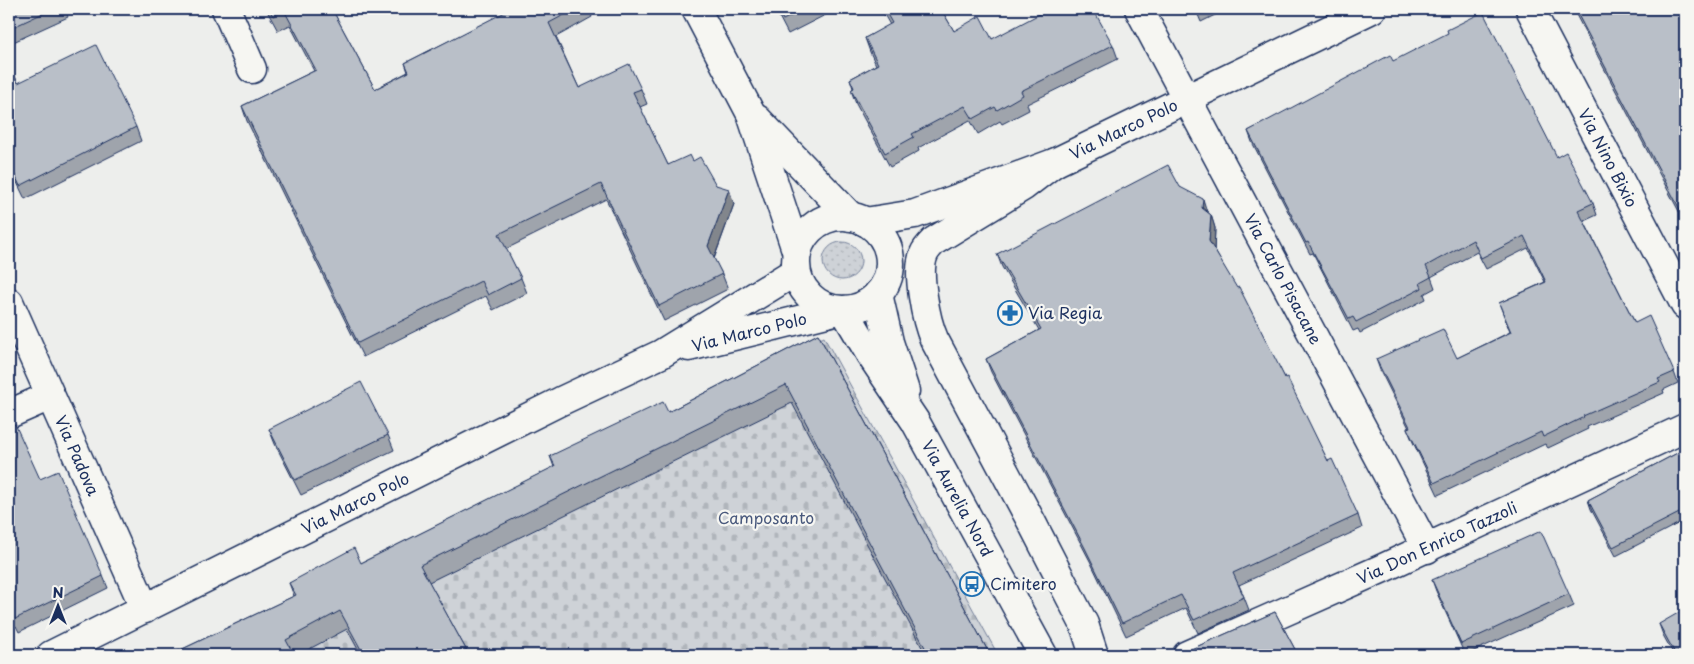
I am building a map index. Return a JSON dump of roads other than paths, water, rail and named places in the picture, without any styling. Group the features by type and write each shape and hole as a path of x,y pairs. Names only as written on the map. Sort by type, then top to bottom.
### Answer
{"street":[{"path":"226,9 252,69"},
{"path":"696,9 752,114 797,262 800,283 806,293 826,307 841,310 856,308 868,303 878,294 886,282 889,256 886,245 874,228 858,220 841,216 831,218 812,227 800,243 797,262"},
{"name":"Via Carlo Pisacane","path":"1139,9 1427,549"},
{"name":"Via Marco Polo","path":"858,220 915,214 929,210 1015,176 1054,164 1372,9"},
{"name":"Via Nino Bixio","path":"1530,9 1685,305"},
{"path":"752,114 858,220"},
{"path":"1054,164 995,205 941,235 928,247 921,264 922,288 934,340 1084,624 1094,655"},
{"path":"889,267 924,254"},
{"name":"Via Marco Polo","path":"51,655 561,400 661,354 797,262"},
{"name":"Via Aurelia Nord","path":"878,294 889,342 915,421"},
{"name":"Via Padova","path":"9,302 145,609"},
{"name":"Via Marco Polo","path":"661,354 841,310"},
{"name":"Via Aurelia Nord","path":"841,310 915,421 1042,655"},
{"path":"9,414 50,396"},
{"name":"Via Don Enrico Tazzoli","path":"1187,655 1427,549 1685,428"}],"place":[{"name":"Via Regia","path":"1010,313"},
{"name":"Cimitero","path":"972,584"}],"park label":[{"name":"Camposanto","path":"766,518"}]}
